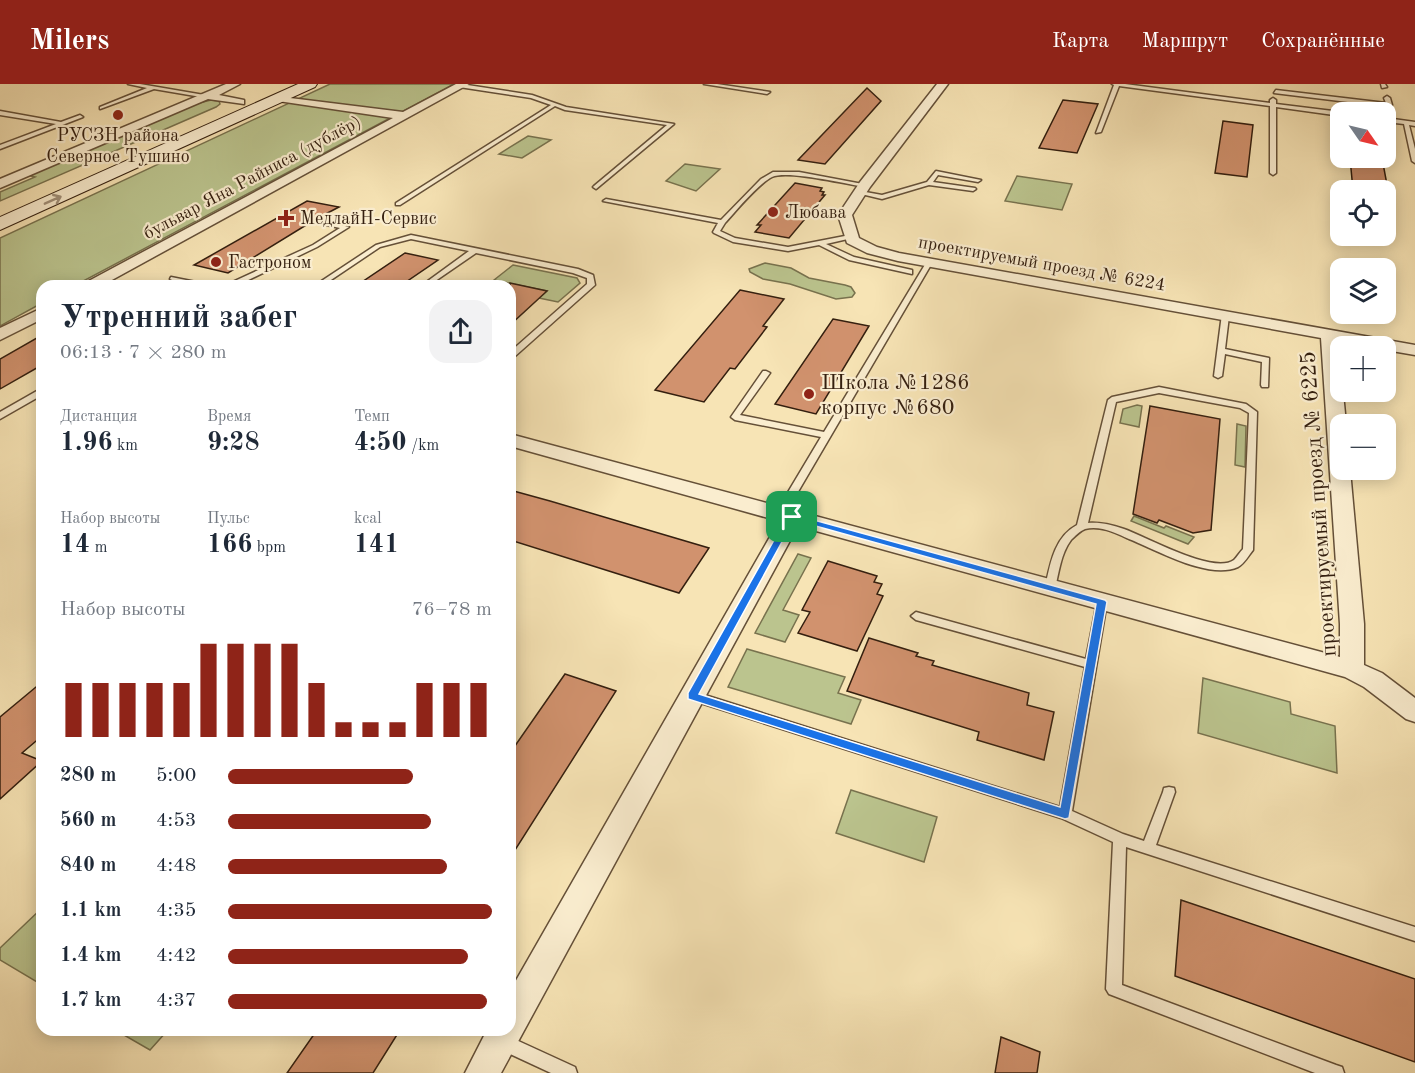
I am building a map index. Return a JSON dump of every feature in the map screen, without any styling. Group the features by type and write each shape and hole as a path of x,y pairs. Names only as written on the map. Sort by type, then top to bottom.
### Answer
{"main road":[{"path":"0,208 240,102 309,84"},
{"path":"0,224 279,91"}],"street":[{"path":"0,184 235,84"},
{"path":"850,237 845,215 862,189 943,84"},
{"name":"бульвар Яна Райниса (дублёр)","path":"102,280 463,85"},
{"path":"279,91 406,116"},
{"path":"207,96 240,102"},
{"name":"проектируемый проезд № 6224","path":"850,237 872,250 929,263 1415,350"},
{"path":"0,335 36,316"},
{"name":"проектируемый проезд № 6225","path":"1329,335 1352,624 1353,670"},
{"path":"516,442 1353,670 1374,680 1415,712"},
{"path":"516,1011 692,696 786,515"},
{"path":"482,1073 502,1036"}],"lane":[{"path":"130,84 207,96"},
{"path":"706,84 767,92"},
{"path":"1098,132 1115,84 1330,113"},
{"path":"1207,96 1209,84"},
{"path":"463,85 532,97 554,105 671,124 596,187"},
{"path":"102,108 153,88"},
{"path":"1273,173 1272,106 1275,89 1389,105 1387,98"},
{"path":"398,204 554,105"},
{"path":"0,113 60,123"},
{"path":"0,147 80,117"},
{"path":"1396,122 1415,124"},
{"path":"1406,123 1415,161"},
{"path":"2,138 16,141"},
{"path":"929,183 936,173 978,180"},
{"path":"850,237 788,249 734,240 716,232 722,222 763,180 773,174 799,174 862,189 882,197 929,183 973,189"},
{"path":"606,201 722,222"},
{"path":"244,280 315,246 346,227 319,222"},
{"path":"327,280 378,246 396,239 411,237 575,271 590,277 591,285 516,351"},
{"path":"821,243 832,252 856,260 909,272"},
{"path":"432,280 475,250"},
{"path":"786,515 826,435 929,263"},
{"path":"174,279 179,280"},
{"path":"1218,376 1225,316"},
{"path":"1221,351 1266,360 1264,385"},
{"path":"766,373 735,417 826,435"},
{"path":"1050,588 1058,552 1082,526 1109,403 1112,400 1159,390 1243,406 1253,412 1248,550 1241,561 1224,566 1206,565 1110,528 1091,524 1082,526"},
{"path":"0,416 36,395"},
{"path":"1065,814 1102,602"},
{"path":"916,616 1091,664"},
{"path":"692,696 1065,814 1120,839 1415,934"},
{"path":"1148,848 1169,792"},
{"path":"1120,839 1114,989 1336,1073"},
{"path":"513,1036 569,1073"}],"green space":[{"path":"330,84 454,84 85,280 36,280 36,306 0,326 0,238"},
{"path":"211,100 219,101 220,104 0,201 0,192 35,177 27,175 195,104"},
{"path":"528,136 551,140 522,158 499,154"},
{"path":"685,164 720,169 696,191 666,181"},
{"path":"1017,176 1072,184 1062,210 1005,201"},
{"path":"765,263 791,268 809,278 851,287 855,293 852,297 836,299 790,284 763,279 750,272 749,269"},
{"path":"513,265 577,278 580,283 558,302 539,298 547,291 516,285 516,280 494,280"},
{"path":"1142,406 1139,427 1120,423 1123,409"},
{"path":"1237,424 1246,426 1245,467 1235,465"},
{"path":"1134,516 1194,537 1188,544 1131,521"},
{"path":"798,554 811,558 783,610 799,615 785,642 755,633"},
{"path":"747,649 845,677 838,693 861,700 851,724 728,687"},
{"path":"1203,678 1290,702 1291,714 1335,726 1337,773 1198,733"},
{"path":"851,790 937,817 924,862 836,833"},
{"path":"36,914 36,981 0,960 0,948"},
{"path":"126,1036 163,1036 150,1050"}],"building":[{"path":"867,88 881,101 825,164 798,160"},
{"path":"1063,100 1098,104 1077,153 1039,148"},
{"path":"1223,121 1253,125 1247,177 1215,173"},
{"path":"1351,168 1384,168 1386,180 1352,180"},
{"path":"795,183 822,188 820,191 824,192 822,195 825,195 789,238 755,232 761,225 757,225"},
{"path":"307,201 339,207 228,273 194,265"},
{"path":"405,253 438,260 409,280 365,280"},
{"path":"516,284 547,291 516,319"},
{"path":"740,290 784,299 763,326 767,327 735,369 730,368 704,402 655,390"},
{"path":"833,319 869,326 816,414 775,404"},
{"path":"36,338 36,368 0,389 0,359"},
{"path":"1150,406 1220,419 1211,530 1193,533 1159,520 1157,523 1133,514"},
{"path":"516,492 709,548 679,593 516,542"},
{"path":"828,561 877,576 874,582 882,584 877,594 883,596 857,651 798,633 810,612 802,610"},
{"path":"869,638 918,653 916,656 934,661 932,665 1029,693 1027,705 1054,712 1044,760 977,740 979,732 847,691"},
{"path":"565,674 616,691 516,849 516,744"},
{"path":"36,687 36,741 22,753 36,759 36,766 0,799 0,717"},
{"path":"1181,900 1415,979 1415,1062 1175,976"},
{"path":"313,1036 396,1036 373,1073 287,1073"},
{"path":"1001,1037 1040,1052 1037,1073 995,1073"}],"place":[{"name":"РУСЗН района Северное Тушино","path":"118,115"},
{"name":"Любава","path":"773,212"},
{"name":"МедлайН-Сервис","path":"286,218"},
{"name":"Гастроном","path":"216,262"},
{"name":"Школа №1286 корпус №680","path":"809,394"}],"route":[{"path":"792,517 1102,602 1065,814 692,696 792,517"}]}
